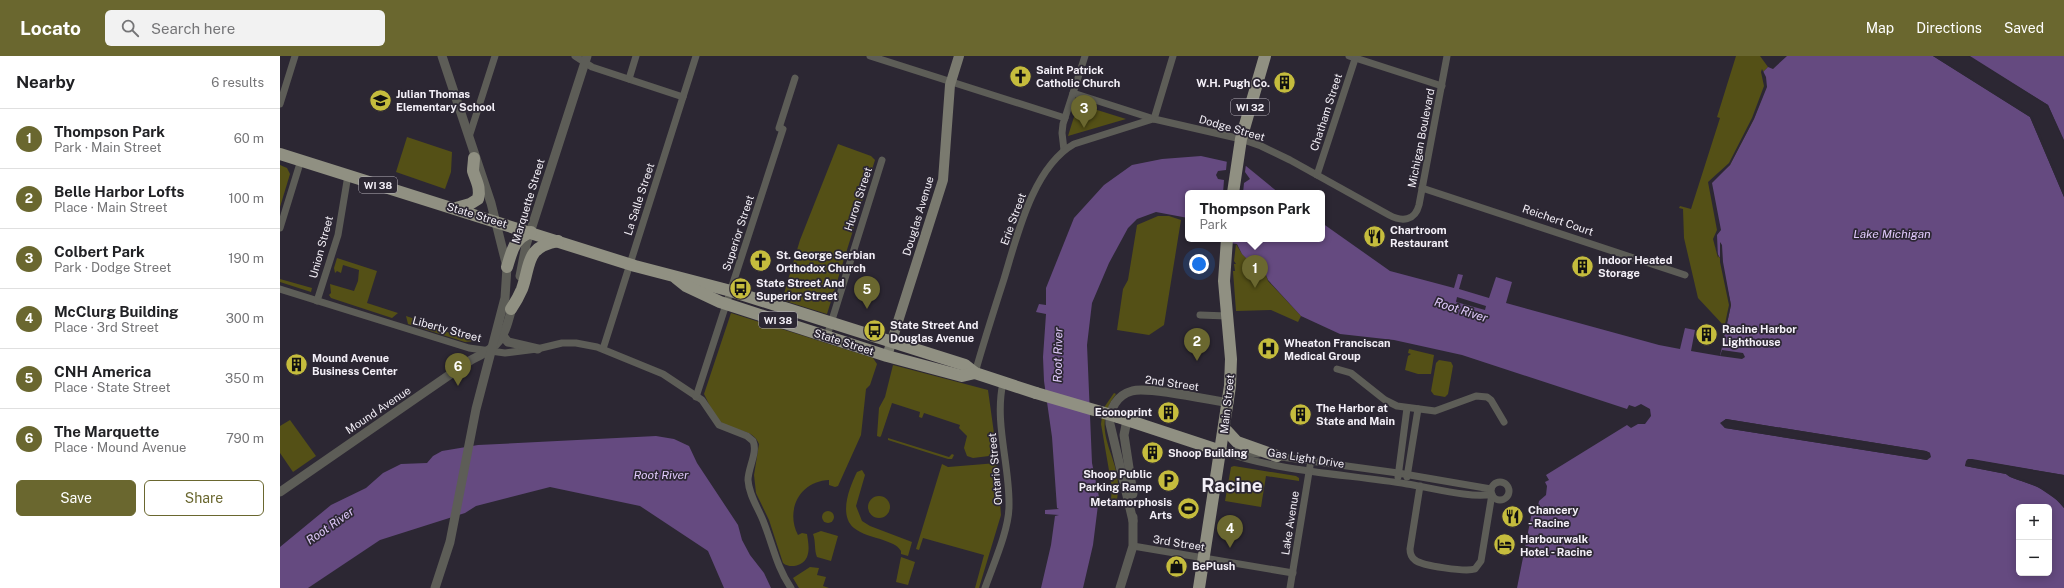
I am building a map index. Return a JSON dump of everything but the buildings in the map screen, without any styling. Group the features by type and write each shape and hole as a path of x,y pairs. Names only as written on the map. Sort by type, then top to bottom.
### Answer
{"main road":[{"name":"Douglas Avenue","path":"887,356 943,180 950,81 958,56"},
{"name":"WI 32","path":"1233,190 1241,139 1265,56"},
{"name":"State Street","path":"280,154 456,208 630,264 731,291 891,343 965,365 975,373 1003,383 1221,451"},
{"path":"456,208 470,204 478,199 479,186 473,169 474,158"},
{"path":"507,267 516,242 521,236 531,232"},
{"path":"512,309 522,289 529,259 540,246 559,241"},
{"name":"Main Street","path":"1199,588 1229,403 1231,359 1224,281 1227,242"},
{"name":"State Street","path":"673,276 686,286 727,304 887,356 962,376 975,373"},
{"path":"1225,429 1237,442 1277,456"}],"street":[{"path":"280,104 295,56"},
{"name":"Marquette Street","path":"436,588 455,518 470,438 505,298 507,267 496,221 474,158 442,56"},
{"path":"468,138 495,56"},
{"path":"575,56 586,59 592,67 683,97"},
{"path":"629,79 636,56"},
{"name":"La Salle Street","path":"603,349 696,56"},
{"path":"870,56 1065,118"},
{"path":"1085,56 1065,118 1062,133 1064,150 1074,144 1154,119 1173,56"},
{"name":"Michigan Boulevard","path":"1407,219 1416,214 1418,210 1447,56"},
{"path":"1353,57 1442,86"},
{"name":"Chatham Street","path":"1318,175 1353,57"},
{"name":"Marquette Street","path":"491,351 503,336 512,309 531,232 586,59"},
{"name":"Superior Street","path":"696,397 783,129 779,128 795,78"},
{"name":"Dodge Street","path":"1073,94 1154,119 1241,139 1277,153 1396,218 1407,219"},
{"name":"Erie Street","path":"975,373 1027,206 1050,167 1064,150"},
{"path":"280,228 301,160"},
{"name":"Huron Street","path":"827,336 882,160"},
{"name":"Union Street","path":"317,301 338,235 348,175"},
{"name":"Reichert Court","path":"1422,188 1685,275"},
{"name":"Liberty Street","path":"280,289 469,348 517,352 569,342 590,345 603,349 653,369 702,400 719,425 750,438 753,441 754,447 748,475 750,490 765,525 777,565 792,588"},
{"path":"1200,314 1226,316"},
{"path":"503,336 508,342 538,349"},
{"name":"Mound Avenue","path":"280,492 471,360 491,351"},
{"path":"1337,369 1350,373 1391,404 1407,408 1435,411 1481,395 1491,400 1504,422"},
{"name":"Ontario Street","path":"985,588 1009,518 1008,487 999,400 1003,383"},
{"name":"2nd Street","path":"1133,521 1110,424 1110,416 1115,403 1128,393 1144,390 1229,403"},
{"path":"1397,482 1407,408"},
{"path":"1406,484 1418,409"},
{"path":"1120,588 1133,546 1133,521 1135,505 1122,419"},
{"name":"Gas Light Drive","path":"1221,451 1277,456 1408,474 1491,491"},
{"name":"Gas Light Drive","path":"1221,451 1248,460 1471,494 1491,491"},
{"name":"Lake Avenue","path":"1290,588 1311,461"},
{"path":"1420,486 1410,549 1412,558 1419,563 1466,570 1475,569 1481,561 1491,491"},
{"name":"3rd Street","path":"1133,546 1293,573"}],"shaded area":[{"path":"1736,56 1760,56 1768,67 1763,72 1766,86 1716,247 1718,256 1721,259 1731,305 1726,328 1698,298 1684,238 1683,209 1679,208 1680,206 1691,209 1720,118 1717,117"},
{"path":"1078,104 1126,119 1068,136"},
{"path":"407,137 452,152 451,172 445,189 396,172"},
{"path":"838,144 871,156 875,160 827,314 782,300 800,240"},
{"path":"280,165 287,168 290,174 280,207"},
{"path":"1158,216 1169,216 1181,220 1164,325 1149,335 1117,330 1123,289 1128,280 1137,225"},
{"path":"1236,244 1242,254 1266,275 1268,281 1301,316 1298,322 1271,310 1236,311 1233,271 1235,271 1234,264 1236,264 1234,261"},
{"path":"337,258 377,271 367,303 398,313 392,318 331,298 329,295 331,293 330,284 354,291 358,281 359,270 343,265 341,273 337,271 335,273 334,268"},
{"path":"280,279 312,288 311,292 280,282"},
{"path":"731,313 873,358 877,364 870,385 866,389 861,435 838,486 835,487 829,485 829,480 810,486 803,491 794,507 794,526 798,535 802,533 807,534 809,548 807,557 803,563 796,566 789,566 783,563 769,520 756,493 754,475 759,444 752,435 727,426 719,421 704,394"},
{"path":"406,316 415,319 415,322 476,341 465,342 408,324"},
{"path":"1409,349 1434,355 1431,374 1418,374 1405,370 1408,356 1411,354 1408,353"},
{"path":"1439,360 1451,362 1453,366 1448,394 1445,397 1434,395 1431,391 1436,363"},
{"path":"893,365 988,390 997,455 973,458 967,456 964,448 967,436 959,428 960,425 924,413 922,418 919,417 920,412 892,403 881,436 877,436 879,408 885,397"},
{"path":"1114,393 1116,394 1108,408 1105,422 1106,434 1118,485 1117,500 1111,499 1112,488 1101,424 1103,409"},
{"path":"290,420 316,456 293,472 280,453 280,426"},
{"path":"888,438 949,457 952,454 954,455 952,459 948,459 888,440"},
{"path":"997,463 1001,515 979,588 975,588 984,555 923,538 919,550 916,549 942,464 948,467"},
{"path":"1234,466 1296,476 1299,478 1299,481 1266,476 1261,507 1225,501 1231,467"},
{"path":"862,470 865,475 856,506 862,521 870,526 912,542 908,556 901,554 901,551 895,545 860,532 849,522 846,508 849,492 857,472"},
{"path":"875,496 883,496 890,503 890,511 883,518 875,518 868,511 868,503"},
{"path":"830,511 833,512 833,522 826,523 823,522 822,515 823,512"},
{"path":"821,531 838,536 831,561 817,557 816,554 813,534"},
{"path":"901,557 915,562 908,585 896,582"},
{"path":"810,567 819,568 817,575 826,577 823,586 829,588 799,588 793,578"}],"water":[{"name":"Lake Michigan","path":"1787,56 1933,56 2030,117 2064,197 2064,475 1972,459 1968,459 1965,466 2006,474 2032,485 2052,496 2064,508 2064,588 1517,588 1533,507 1538,506 1539,501 1546,495 1547,486 1545,482 1549,480 1546,475 1627,425 1631,428 1638,424 1645,424 1651,416 1650,409 1641,404 1635,407 1629,405 1627,409 1462,355 1394,340 1340,334 1301,316 1268,280 1266,275 1262,274 1242,254 1237,244 1223,242 1325,242 1325,225 1390,271 1454,288 1458,274 1463,275 1459,289 1489,298 1496,277 1512,282 1506,303 1659,345 1680,349 1685,328 1695,330 1691,351 1720,356 1731,305 1721,259 1717,253 1715,245 1716,237 1720,230 1710,183 1730,165 1754,119 1766,87 1763,72 1768,67 1773,69","holes":["1726,419 1926,451 1930,453 1927,460 1725,428 1721,423"]},
{"path":"1970,56 2064,56 2064,140 2048,105"},
{"name":"Root River","path":"1201,156 1246,166 1275,190 1185,190 1185,217 1156,212 1137,219 1128,228 1109,263 1092,303 1087,345 1092,463 1099,497 1093,545 1083,588 1041,588 1051,545 1055,516 1059,515 1045,514 1045,510 1059,509 1057,508 1052,437 1044,381 1043,357 1046,314 1036,312 1039,304 1046,305 1046,288 1074,218 1104,185 1132,165 1162,159"},
{"name":"Root River","path":"656,436 674,439 689,446 697,463 738,525 742,540 750,555 764,573 771,588 724,588 708,551 640,506 550,487 476,506 465,513 380,540 308,588 280,588 280,547 331,505 366,488 383,473 401,464 427,463 433,456 442,451 478,445"}],"pier":[{"path":"1933,56 1937,56 2032,116 2064,191 2064,197 2030,117"},
{"path":"1968,56 2048,105 2064,142 2047,106"},
{"path":"1762,69 1766,77 1767,87 1754,119 1730,165 1712,183 1721,230 1717,235 1718,258 1713,239 1717,230 1708,182 1729,163 1752,118 1764,86 1761,72"},
{"path":"1227,160 1246,164 1245,172 1250,179 1244,183 1243,190 1223,190 1224,180 1218,179 1216,175 1218,171 1226,170"},
{"path":"1720,242 1722,245 1723,262 1731,305 1726,328 1725,324 1729,305 1720,262"},
{"path":"1457,297 1486,306 1485,310 1456,302"},
{"path":"1722,350 1743,353 1745,357 1742,359 1720,356"},
{"path":"1726,419 1926,451 1930,453 1931,457 1927,460 1725,428 1720,423","holes":["1726,421 1926,453 1928,456 1926,458 1725,426 1723,423"]},
{"path":"1968,459 2064,475 1972,461 1967,463 2007,472 2011,475 2039,485 2059,499 2064,505 2064,508 2057,500 2038,487 2010,477 2006,474 1965,466"},
{"path":"1525,546 1536,548 1534,558 1523,556"}],"place":[{"name":"Saint Patrick Catholic Church","path":"1021,76"},
{"name":"W.H. Pugh Co.","path":"1285,83"},
{"name":"Julian Thomas Elementary School","path":"380,100"},
{"name":"Colbert Park","path":"1084,128"},
{"name":"Chartroom Restaurant","path":"1375,236"},
{"name":"St. George Serbian Orthodox Church","path":"760,261"},
{"name":"Indoor Heated Storage","path":"1582,266"},
{"name":"Thompson Park","path":"1255,288"},
{"name":"State Street And Superior Street","path":"741,289"},
{"name":"CNH America","path":"867,309"},
{"name":"State Street And Douglas Avenue","path":"874,331"},
{"name":"Racine Harbor Lighthouse","path":"1706,335"},
{"name":"Wheaton Franciscan Medical Group","path":"1268,349"},
{"name":"Belle Harbor Lofts","path":"1197,361"},
{"name":"Mound Avenue Business Center","path":"296,364"},
{"name":"The Marquette","path":"458,386"},
{"name":"Econoprint","path":"1168,412"},
{"name":"The Harbor at State and Main","path":"1301,414"},
{"name":"Shoop Building","path":"1153,453"},
{"name":"Shoop Public Parking Ramp","path":"1168,480"},
{"name":"Metamorphosis Arts","path":"1188,508"},
{"name":"Chancery - Racine","path":"1513,516"},
{"name":"Harbourwalk Hotel - Racine","path":"1505,545"},
{"name":"McClurg Building","path":"1230,548"},
{"name":"BePlush","path":"1176,566"}],"district":[{"name":"Racine","path":"1232,485"}]}
